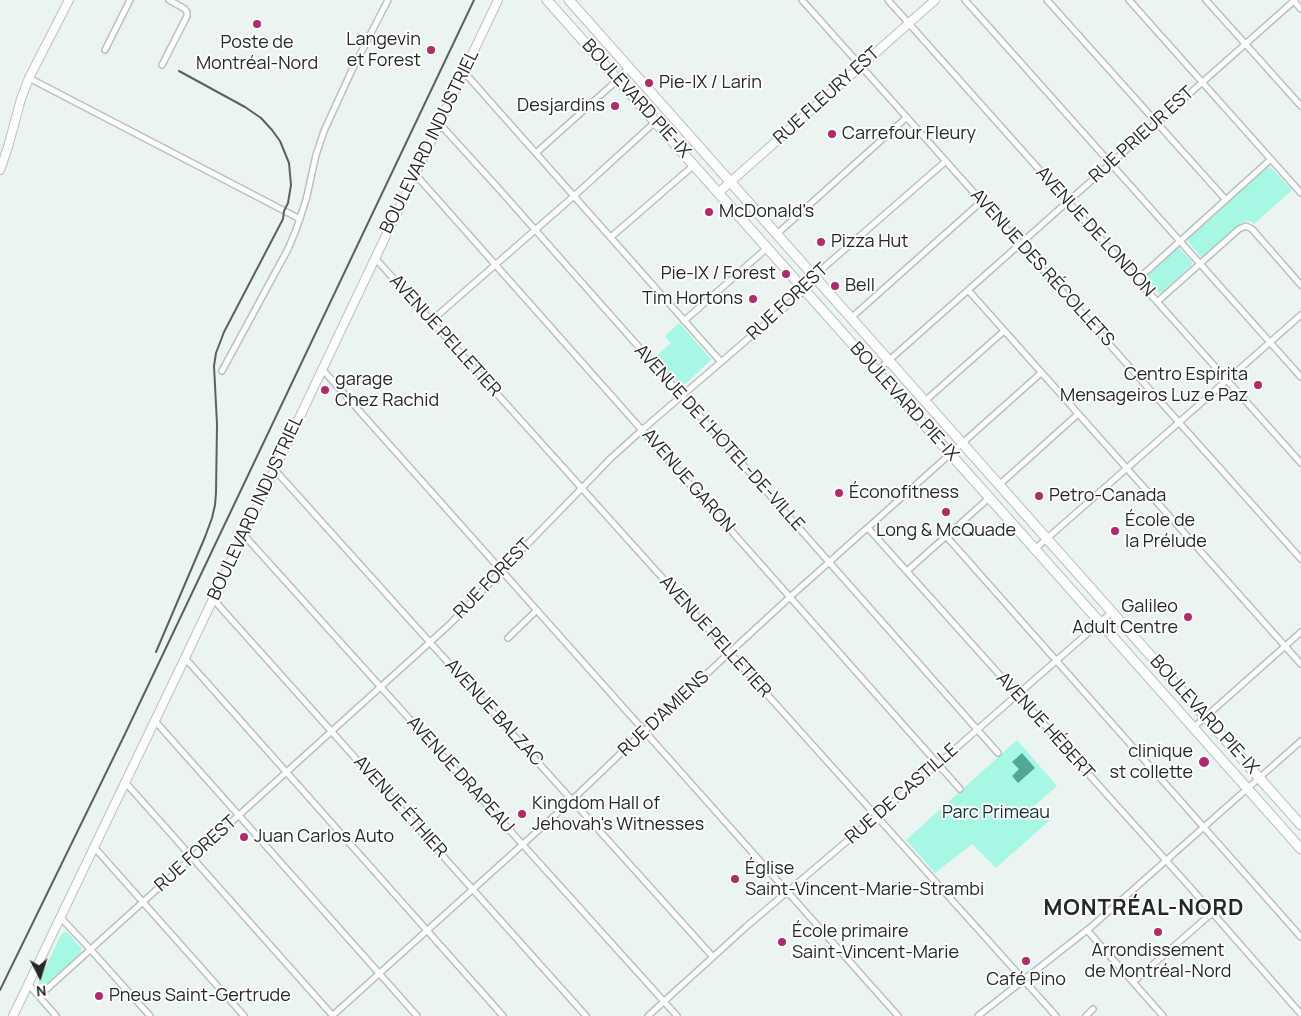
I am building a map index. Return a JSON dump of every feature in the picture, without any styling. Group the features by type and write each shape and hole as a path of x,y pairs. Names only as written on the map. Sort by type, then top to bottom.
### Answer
{"main road":[{"name":"BOULEVARD PIE-IX","path":"548,0 1301,849"},
{"name":"BOULEVARD PIE-IX","path":"569,0 1301,825"}],"street":[{"path":"0,170 30,78 69,0"},
{"path":"105,50 130,0"},
{"path":"162,65 185,20 187,12 169,0"},
{"path":"222,371 282,261 296,230 306,200 316,155 328,122 388,0"},
{"name":"BOULEVARD INDUSTRIEL","path":"13,1016 498,0"},
{"name":"AVENUE DES RÉCOLLETS","path":"802,0 1301,560"},
{"name":"AVENUE DE LONDON","path":"888,0 1301,463"},
{"name":"RUE FLEURY EST","path":"718,193 935,0"},
{"path":"965,0 1301,377"},
{"path":"1047,0 1226,200"},
{"path":"1129,0 1301,193"},
{"path":"1206,0 1301,106"},
{"path":"1294,0 1301,9"},
{"name":"RUE PRIEUR EST","path":"877,371 1294,0"},
{"path":"536,153 629,68"},
{"path":"464,72 721,362"},
{"path":"30,78 300,219"},
{"path":"777,234 907,118"},
{"path":"431,321 574,196 655,122"},
{"name":"AVENUE DE L'HOTEL-DE-VILLE","path":"439,123 998,753"},
{"path":"1137,280 1271,160"},
{"name":"RUE FOREST","path":"38,996 458,616 603,466 642,430 805,290 814,276 946,161"},
{"path":"611,237 694,165"},
{"name":"AVENUE GARON","path":"415,174 939,763 960,789"},
{"path":"851,318 982,201"},
{"path":"1157,302 1239,228 1246,226 1252,229 1301,285"},
{"path":"684,321 767,248"},
{"name":"AVENUE PELLETIER","path":"374,258 1056,1016"},
{"path":"968,290 1301,664"},
{"path":"1035,549 1301,315"},
{"path":"925,401 1004,331"},
{"path":"322,369 898,1016"},
{"name":"RUE D'AMIENS","path":"332,1016 572,800 729,652 1041,373"},
{"path":"999,485 1078,414"},
{"name":"AVENUE BALZAC","path":"274,469 713,958"},
{"path":"907,571 989,498"},
{"name":"AVENUE HÉBERT","path":"868,528 1301,1014"},
{"name":"AVENUE DRAPEAU","path":"243,534 676,1016"},
{"path":"946,536 1301,937"},
{"name":"AVENUE ÉTHIER","path":"213,598 586,1016"},
{"path":"508,638 537,610"},
{"name":"RUE DE CASTILLE","path":"648,1016 788,892 1112,612"},
{"path":"1193,728 1301,632"},
{"path":"185,658 503,1016"},
{"path":"155,721 417,1016"},
{"path":"978,1016 1087,930 1301,742"},
{"path":"125,782 332,1016"},
{"path":"94,847 244,1016"},
{"path":"1133,982 1212,913"},
{"path":"61,918 150,1016"},
{"path":"1087,930 1163,1016"},
{"path":"29,985 56,1016"},
{"path":"1086,1016 1093,1009"}],"green space":[{"path":"1269,166 1292,190 1254,224 1250,221 1244,221 1202,258 1186,239"},
{"path":"1176,248 1179,248 1192,262 1192,265 1162,292 1158,293 1146,281 1147,276"},
{"path":"679,323 711,359 682,387 655,357 671,343 665,336"},
{"name":"Parc Primeau","path":"1017,740 1057,786 1035,805 1049,821 996,868 972,844 935,873 906,840"},
{"path":"64,932 68,933 81,948 81,953 45,985 41,985 39,981"}],"shaded area":[{"path":"1022,753 1035,768 1018,783 1012,776 1019,769 1012,762"}],"railway":[{"path":"0,990 125,734 474,0"},
{"path":"156,652 205,537 215,505 217,424 214,366 216,353 224,332 283,219 291,185 289,163 280,141 261,118 245,107 179,71"}],"place":[{"name":"Poste de Montréal-Nord","path":"257,24"},
{"name":"Langevin et Forest","path":"431,50"},
{"name":"Pie-IX / Larin","path":"649,83"},
{"name":"Desjardins","path":"615,106"},
{"name":"Carrefour Fleury","path":"832,134"},
{"name":"McDonald's","path":"709,212"},
{"name":"Pizza Hut","path":"821,242"},
{"name":"Pie-IX / Forest","path":"786,274"},
{"name":"Bell","path":"835,286"},
{"name":"Tim Hortons","path":"753,299"},
{"name":"Centro Espírita Mensageiros Luz e Paz","path":"1258,385"},
{"name":"garage Chez Rachid","path":"325,390"},
{"name":"Éconofitness","path":"839,493"},
{"name":"Petro-Canada","path":"1039,496"},
{"name":"Long & McQuade","path":"946,512"},
{"name":"École de la Prélude","path":"1115,531"},
{"name":"Galileo Adult Centre","path":"1188,617"},
{"name":"clinique st collette","path":"1204,762"},
{"name":"Kingdom Hall of Jehovah's Witnesses","path":"522,814"},
{"name":"Juan Carlos Auto","path":"244,837"},
{"name":"Église Saint-Vincent-Marie-Strambi","path":"735,879"},
{"name":"Arrondissement de Montréal-Nord","path":"1158,932"},
{"name":"École primaire Saint-Vincent-Marie","path":"782,942"},
{"name":"Café Pino","path":"1026,961"},
{"name":"Pneus Saint-Gertrude","path":"99,996"}],"district":[{"name":"MONTRÉAL-NORD","path":"1144,909"}]}
